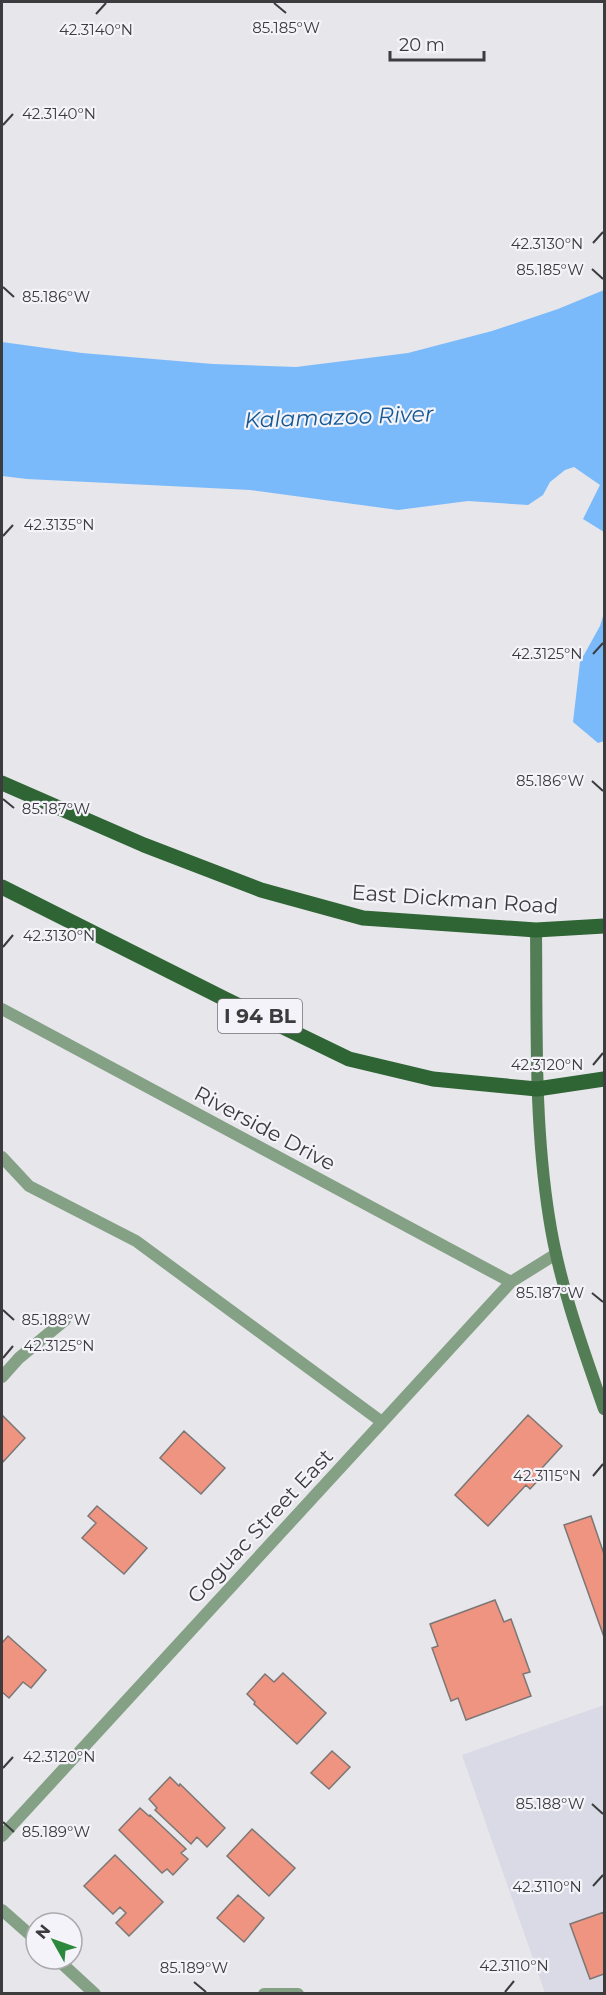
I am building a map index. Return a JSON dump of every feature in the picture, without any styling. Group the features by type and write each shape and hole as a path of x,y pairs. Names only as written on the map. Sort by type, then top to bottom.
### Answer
{"main road":[{"name":"East Dickman Road","path":"2,783 144,845 272,893 363,918 536,930 604,926"},
{"name":"I 94 BL","path":"2,887 349,1059 433,1079 537,1089 604,1079"}],"street":[{"path":"536,930 537,1089 549,1217 573,1319 604,1409"},
{"name":"Riverside Drive","path":"2,1009 510,1282"},
{"path":"2,1157 28,1186 136,1241 382,1422"},
{"name":"Goguac Street East","path":"2,1836 510,1282 556,1254"},
{"path":"2,1377 19,1358 65,1320"},
{"path":"2,1910 24,1929"},
{"path":"70,1971 95,1994"},
{"path":"264,1994 298,1994"}],"shaded area":[{"path":"604,1705 604,1993 545,1993 462,1755"}],"water":[{"name":"Kalamazoo River","path":"604,290 604,532 583,519 600,485 574,467 565,470 550,482 543,495 528,505 468,501 398,510 250,490 2,476 2,342 82,353 213,364 296,367 408,353 492,331 558,309"},
{"path":"604,613 604,741 598,743 573,722 580,662 600,626"}],"building":[{"path":"2,1415 25,1438 3,1462 2,1460"},
{"path":"528,1415 562,1446 542,1468 546,1472 530,1489 526,1485 488,1526 455,1495"},
{"path":"184,1431 225,1468 201,1494 160,1458"},
{"path":"97,1506 147,1548 124,1574 82,1538 96,1523 88,1516"},
{"path":"591,1516 604,1554 604,1637 564,1525"},
{"path":"495,1600 504,1622 511,1619 530,1672 523,1674 531,1696 466,1720 458,1698 451,1701 432,1648 438,1646 430,1624"},
{"path":"8,1636 46,1670 31,1688 23,1682 9,1698 2,1692 2,1643"},
{"path":"283,1673 326,1713 297,1744 254,1704 255,1702 247,1694 265,1674 274,1682"},
{"path":"332,1751 350,1767 329,1789 311,1773"},
{"path":"170,1777 225,1828 207,1847 197,1837 191,1844 155,1810 157,1808 149,1799"},
{"path":"140,1808 186,1849 181,1853 188,1859 173,1875 167,1869 162,1873 119,1830"},
{"path":"252,1829 295,1868 269,1896 227,1856"},
{"path":"115,1855 163,1902 129,1936 116,1923 126,1913 120,1907 113,1914 84,1886"},
{"path":"238,1895 264,1918 244,1942 217,1918"},
{"path":"604,1912 604,1974 590,1979 570,1924"}]}
